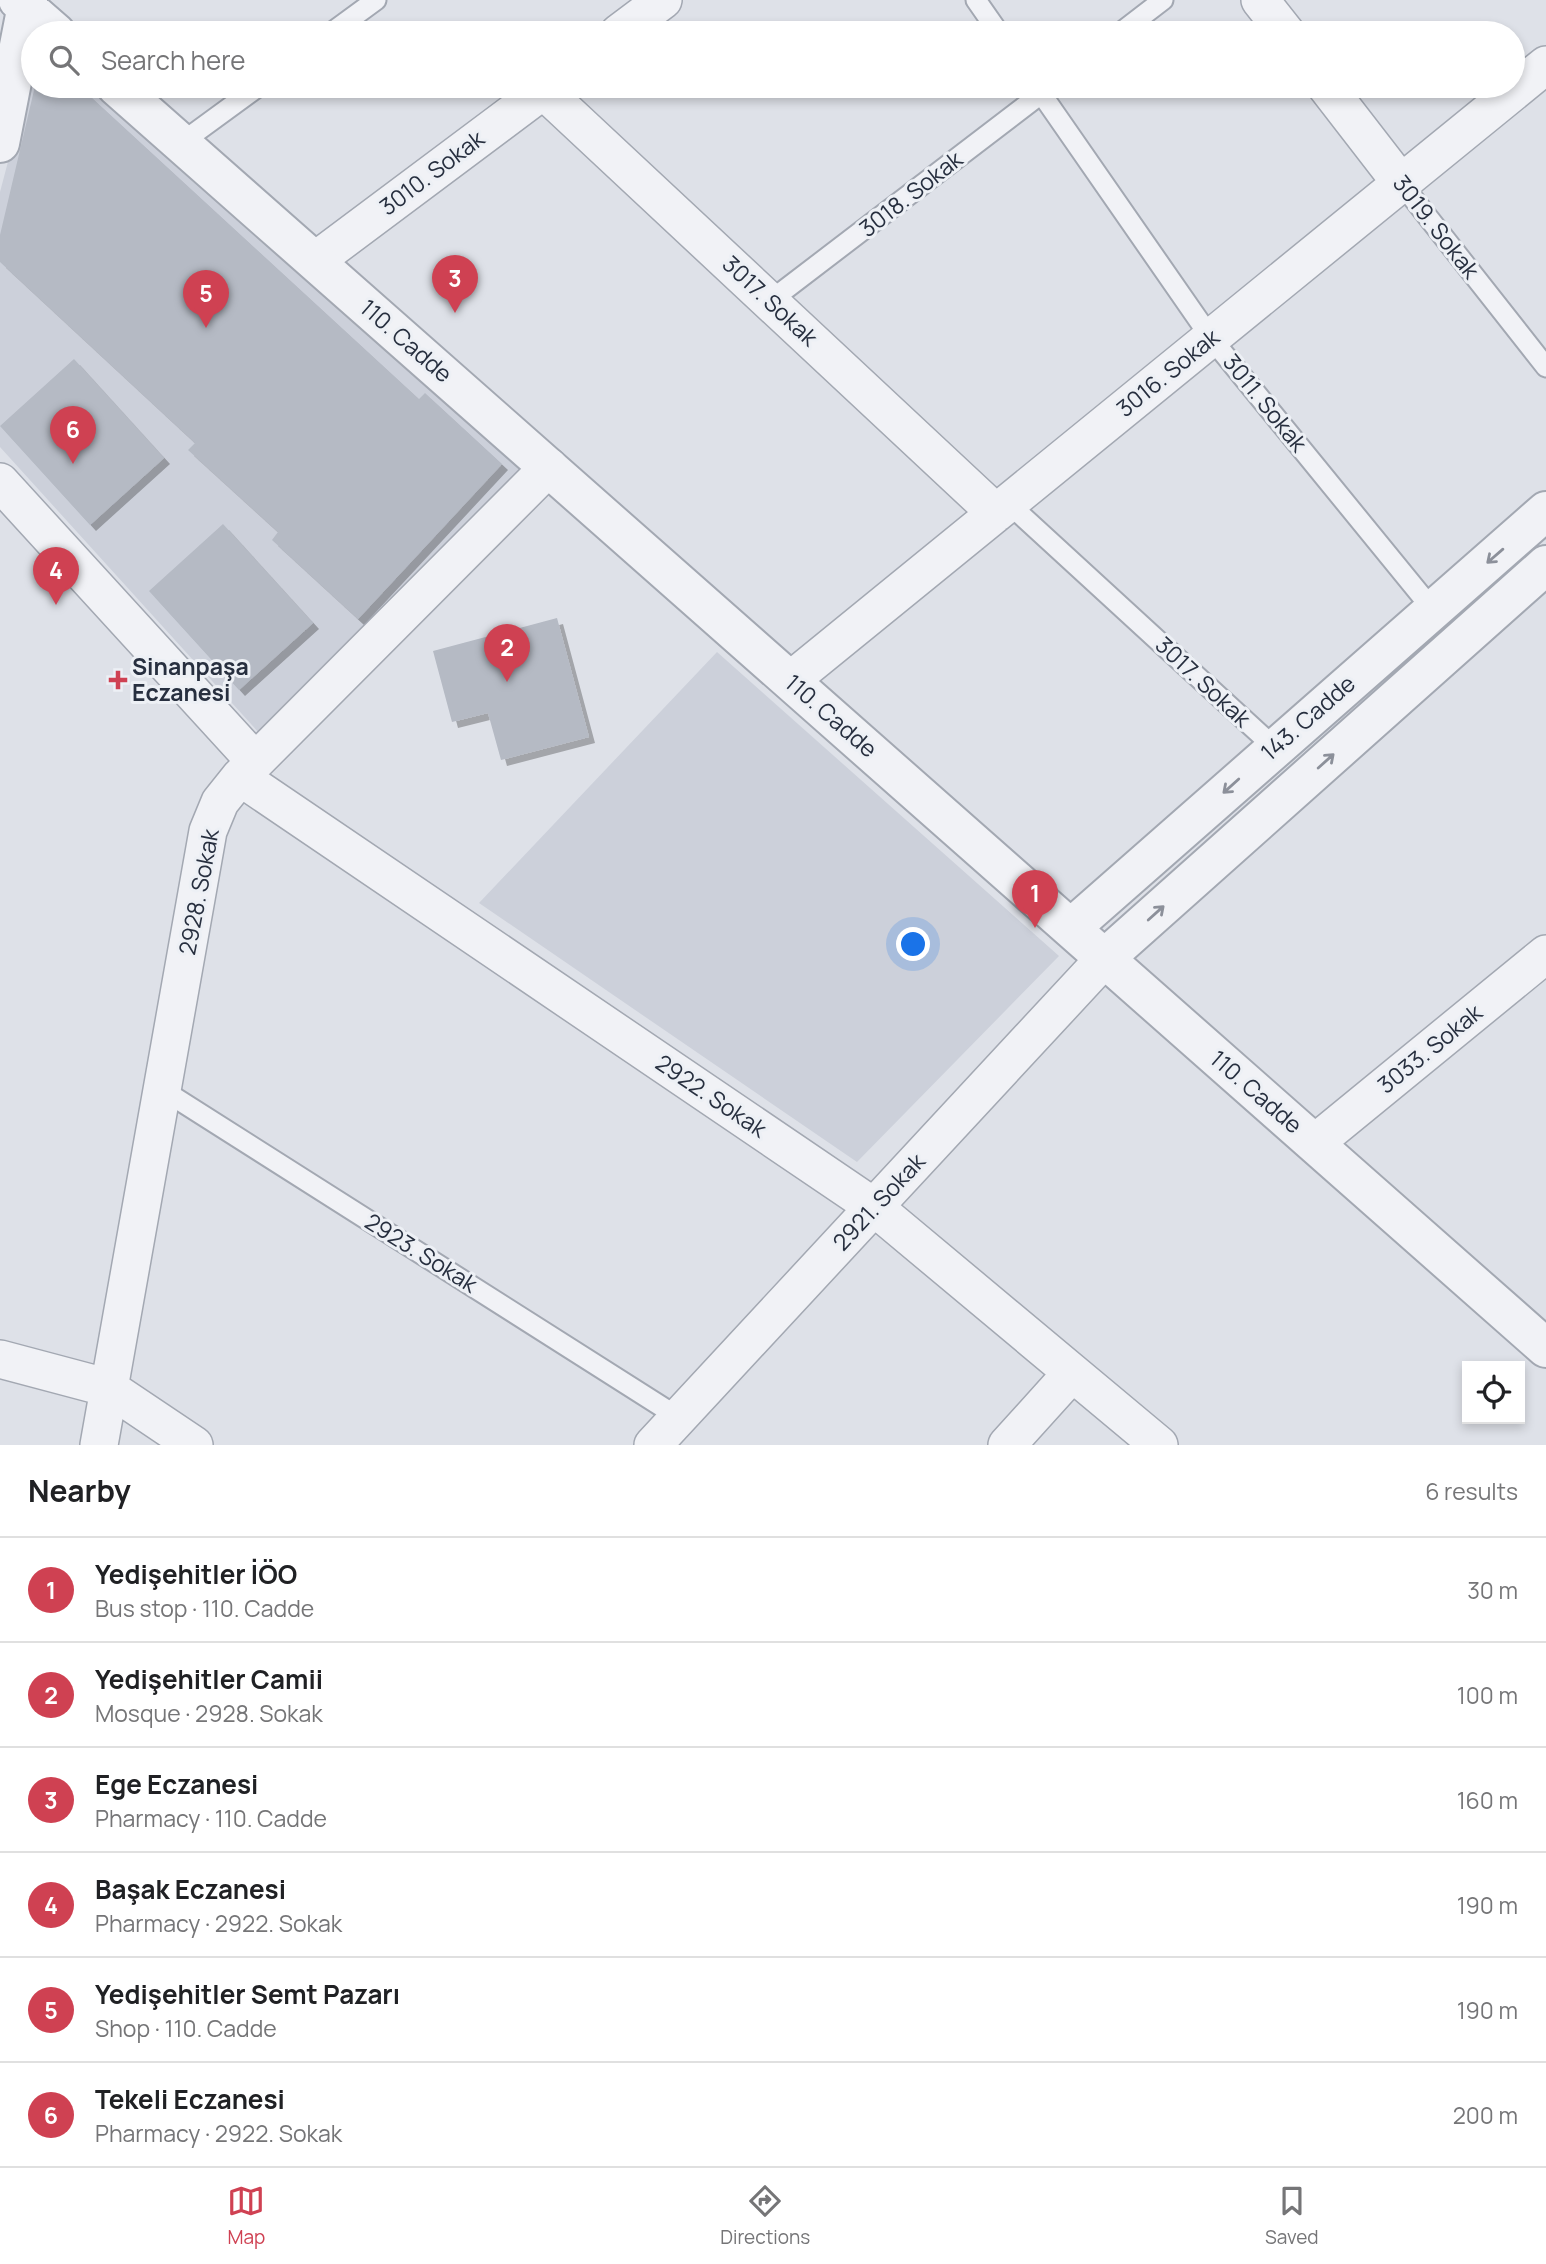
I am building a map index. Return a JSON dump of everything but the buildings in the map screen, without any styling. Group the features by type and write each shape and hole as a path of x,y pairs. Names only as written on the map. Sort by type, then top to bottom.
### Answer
{"street":[{"path":"635,21 663,0"},
{"path":"1260,0 1277,21"},
{"path":"24,3 43,21"},
{"path":"0,143 24,3"},
{"name":"3016. Sokak","path":"1525,82 1546,65"},
{"name":"110. Cadde","path":"130,98 1546,1348"},
{"name":"3010. Sokak","path":"315,261 533,98"},
{"name":"3017. Sokak","path":"556,98 770,302 1002,508"},
{"name":"3019. Sokak","path":"1335,98 1401,183"},
{"name":"3016. Sokak","path":"791,680 1505,98"},
{"name":"2928. Sokak","path":"99,1445 208,831 220,803 247,769 549,467"},
{"name":"2922. Sokak","path":"0,482 247,769 874,1207 1159,1445"},
{"name":"143. Cadde","path":"1071,928 1546,511"},
{"name":"143. Cadde","path":"1105,958 1546,565"},
{"name":"3033. Sokak","path":"1315,1143 1546,954"},
{"name":"2921. Sokak","path":"653,1445 1105,958"},
{"path":"0,1359 109,1388 194,1445"},
{"path":"1007,1445 1072,1373"}],"lane":[{"path":"347,21 376,0"},
{"path":"976,0 991,21"},
{"path":"1135,21 1163,0"},
{"path":"181,143 243,98"},
{"name":"3018. Sokak","path":"770,302 1030,98"},
{"name":"3011. Sokak","path":"1050,98 1211,338 1433,610"},
{"name":"3019. Sokak","path":"1401,183 1546,367"},
{"name":"3017. Sokak","path":"1002,508 1274,747"},
{"name":"2923. Sokak","path":"163,1090 678,1418"}],"shaded area":[{"path":"25,98 107,98 522,467 260,734 0,447 0,192"},
{"path":"717,652 1059,956 857,1162 479,903"}],"place":[{"name":"Ege Eczanesi","path":"455,313"},
{"name":"Yedişehitler Semt Pazarı","path":"206,328"},
{"name":"Tekeli Eczanesi","path":"73,464"},
{"name":"Başak Eczanesi","path":"56,605"},
{"name":"Sinanpaşa Eczanesi","path":"118,680"},
{"name":"Yedişehitler Camii","path":"507,682"},
{"name":"Yedişehitler İÖO","path":"1035,928"}]}
